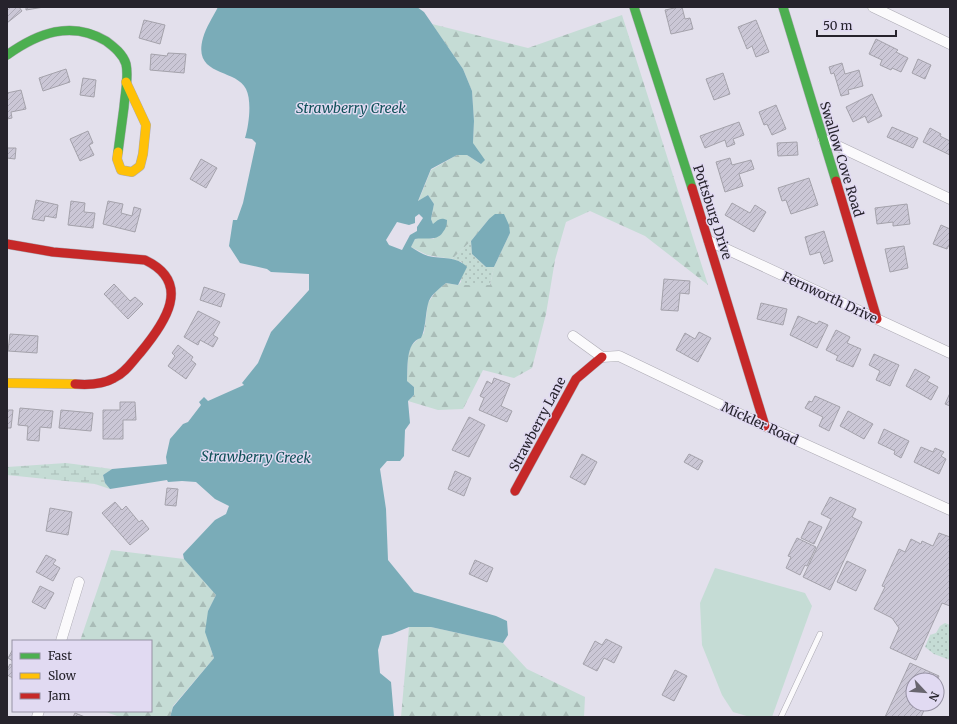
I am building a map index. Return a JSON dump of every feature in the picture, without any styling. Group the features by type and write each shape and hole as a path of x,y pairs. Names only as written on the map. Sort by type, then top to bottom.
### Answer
{"street":[{"name":"Pottsburg Drive","path":"634,7 709,241 765,426"},
{"name":"Swallow Cove Road","path":"783,7 877,319"},
{"path":"873,7 950,44"},
{"path":"7,55 34,38 55,31 72,29 106,40 119,50 126,65 126,82 117,159 122,170 132,172 140,166 143,154 146,125 126,82"},
{"path":"823,139 950,199"},
{"name":"Fernworth Drive","path":"709,241 950,353"},
{"path":"7,244 52,252 145,260 158,267 167,277 171,286 172,298 169,312 155,334 125,370 114,379 103,383 88,384 7,383"},
{"path":"573,336 602,357"},
{"name":"Mickler Road","path":"602,357 619,356 765,426 950,510"},
{"name":"Strawberry Lane","path":"516,491 576,379 602,357"},
{"path":"61,640 79,582"}],"lane":[{"path":"780,717 820,634"}],"green space":[{"path":"622,15 708,285 645,236 590,211 566,222 555,260 546,314 532,368 514,378 483,370 463,409 438,410 408,401 414,395 414,387 407,381 408,356 411,346 424,333 428,303 436,291 446,283 458,285 490,285 494,267 510,233 489,219 471,241 452,259 427,255 411,247 415,239 423,237 434,239 433,224 431,219 434,204 428,195 418,202 431,170 457,155 467,155 481,164 473,143 474,121 472,91 463,69 432,24 528,48"},
{"path":"471,241 472,254 486,267 494,267 490,285 458,285 461,282 462,262 452,259"},
{"path":"66,463 112,469 103,475 105,483 110,489 95,484 7,475 7,467"},
{"path":"111,550 184,559 216,595 208,611 210,647 214,658 173,706 170,717 120,717 106,712 152,712 152,640 80,640"},
{"path":"715,568 805,593 812,606 772,717 750,717 733,712 722,695 702,645 700,603"},
{"path":"945,623 950,625 950,660 934,654 925,647 930,635 936,633 940,626"},
{"path":"409,627 431,627 503,643 527,669 585,697 584,717 401,717"}],"water":[{"name":"Strawberry Creek","path":"218,7 417,7 424,12 463,69 472,91 474,121 473,143 485,160 481,164 467,155 457,155 431,169 418,201 428,195 434,204 431,219 433,224 439,219 443,219 447,220 447,225 438,237 415,239 411,247 428,256 454,259 463,263 467,267 458,285 446,283 435,292 429,301 423,334 421,338 412,345 408,356 407,381 414,387 414,395 408,401 410,423 405,430 404,456 400,461 387,461 380,469 386,509 388,560 414,592 496,616 507,621 508,635 503,643 431,627 409,627 392,634 382,636 378,650 380,673 391,682 394,717 170,717 173,707 214,658 205,632 208,611 216,595 184,559 183,554 215,520 226,514 229,506 215,499 196,482 168,482 167,480 110,489 105,483 103,475 112,469 167,464 166,457 170,439 183,424 188,422 201,405 199,402 204,397 208,401 244,385 242,383 258,363 271,332 309,290 309,274 271,272 267,269 240,263 229,246 233,220 237,220 243,203 256,143 252,139 245,138 248,127 249,113 249,100 246,89 241,82 209,66 201,51 203,38","holes":["419,214 423,218 417,227 417,231 410,235 402,250 389,245 386,240 397,222 409,225 415,223 415,217"]},
{"path":"495,214 504,214 509,225 510,233 494,267 486,267 472,254 471,241"}],"building":[{"path":"7,7 19,7 22,11 7,23"},
{"path":"26,7 44,7 26,10"},
{"path":"682,7 685,19 690,18 693,29 671,34 665,10"},
{"path":"144,20 165,25 160,44 139,38"},
{"path":"756,20 769,52 756,57 752,46 747,49 738,27"},
{"path":"876,39 898,50 896,52 908,58 901,72 892,68 891,70 880,65 882,60 869,54"},
{"path":"168,53 186,54 184,73 150,70 151,54 167,56"},
{"path":"918,59 931,65 925,79 912,73"},
{"path":"842,63 845,74 859,70 863,86 848,90 849,94 841,96 834,73 831,74 829,67"},
{"path":"66,69 70,82 43,91 39,78"},
{"path":"723,73 730,94 714,100 706,79"},
{"path":"83,78 96,80 94,97 80,95"},
{"path":"21,90 26,109 11,112 12,118 7,119 7,93"},
{"path":"872,94 882,116 868,123 865,116 853,122 846,107"},
{"path":"776,105 786,129 772,135 767,124 764,125 759,112"},
{"path":"739,122 744,135 733,139 735,144 727,147 725,140 705,148 700,136"},
{"path":"892,127 918,138 913,148 887,137"},
{"path":"930,128 941,134 940,136 950,141 950,155 923,142"},
{"path":"88,131 93,143 89,145 94,155 80,161 70,139"},
{"path":"797,142 798,155 778,156 777,143"},
{"path":"7,148 16,148 15,159 7,158"},
{"path":"730,158 732,165 751,160 754,169 739,174 743,186 725,192 716,162"},
{"path":"201,159 217,168 206,188 190,179"},
{"path":"809,178 818,205 791,214 786,200 782,201 778,188"},
{"path":"36,200 58,205 56,218 45,216 44,221 32,219"},
{"path":"71,201 85,203 84,212 95,213 93,228 68,225"},
{"path":"108,201 123,204 121,213 132,216 134,207 141,209 135,232 103,224"},
{"path":"732,203 750,213 755,205 766,212 754,232 725,215"},
{"path":"907,204 910,224 893,226 893,222 877,224 875,208"},
{"path":"941,225 950,229 950,243 947,249 933,244"},
{"path":"824,231 833,261 824,264 820,252 810,255 805,237"},
{"path":"904,246 908,268 890,272 885,249"},
{"path":"664,279 690,281 689,294 680,293 678,311 661,310"},
{"path":"114,284 130,301 135,297 143,304 128,319 104,294"},
{"path":"204,287 225,294 221,307 200,300"},
{"path":"761,303 787,309 783,325 757,319"},
{"path":"198,311 220,322 213,335 218,338 213,347 200,340 198,345 184,337"},
{"path":"798,316 817,324 819,321 828,325 817,348 790,335"},
{"path":"836,330 850,337 847,343 861,349 853,367 836,360 838,356 826,350"},
{"path":"699,332 711,338 698,362 676,350 685,333 695,339"},
{"path":"10,334 38,336 37,353 8,351"},
{"path":"178,345 193,357 191,360 196,364 186,379 168,366 175,356 172,353"},
{"path":"874,354 899,365 890,386 876,380 880,371 869,365"},
{"path":"915,369 930,377 927,381 938,387 931,400 906,386"},
{"path":"494,378 510,384 501,406 512,411 507,422 479,410 484,398 480,396 487,381 492,384"},
{"path":"950,393 950,406 945,404"},
{"path":"815,396 840,407 829,431 819,426 823,417 805,408 809,401 812,402"},
{"path":"120,402 135,402 136,420 123,420 123,439 103,439 103,410 120,410"},
{"path":"20,408 53,411 51,428 40,427 39,441 27,440 28,426 18,425"},
{"path":"7,410 13,410 11,428 7,428"},
{"path":"61,410 93,413 91,431 59,428"},
{"path":"848,411 873,424 864,439 840,426"},
{"path":"469,417 485,425 469,457 452,450"},
{"path":"884,429 909,441 901,458 894,454 895,451 878,443"},
{"path":"921,447 933,452 935,448 944,452 941,456 946,459 939,474 914,462"},
{"path":"582,454 597,462 585,485 570,477"},
{"path":"689,454 703,461 698,470 684,462"},
{"path":"455,471 471,478 464,496 448,489"},
{"path":"167,488 178,489 176,506 165,505"},
{"path":"830,497 856,509 852,517 862,522 830,590 803,577 831,519 821,514"},
{"path":"115,502 122,510 126,506 139,522 142,520 149,529 130,545 102,513"},
{"path":"50,508 72,512 68,535 46,531"},
{"path":"809,521 822,527 814,544 801,538"},
{"path":"939,533 950,537 950,606 942,603 916,660 890,648 899,628 892,618 874,609 885,587 882,586 899,549 905,552 911,539 921,544 922,541 933,546"},
{"path":"797,538 816,547 807,566 805,565 800,575 786,568 791,557 788,556"},
{"path":"46,555 56,560 53,564 60,568 53,581 36,572"},
{"path":"475,560 493,568 487,582 469,574"},
{"path":"847,561 866,570 856,591 837,582"},
{"path":"40,586 54,593 45,609 32,602"},
{"path":"606,639 622,647 614,663 604,658 597,671 583,664 595,641 602,645"},
{"path":"12,651 12,660 8,658"},
{"path":"910,663 930,672 906,672"},
{"path":"10,664 12,665 12,678 7,675 7,670"},
{"path":"675,670 687,676 674,701 662,695"},
{"path":"905,674 905,712 923,712 921,717 885,717"},
{"path":"75,713 85,717 73,717"}],"traffic: fast":[{"path":"634,7 692,188"},
{"path":"783,7 836,181"},
{"path":"7,55 43,35 67,30 80,31 93,35 106,41 115,48 125,60 127,74 118,152"}],"traffic: slow":[{"path":"118,152 117,159 121,170 132,172 140,166 143,154 146,125 126,82"},
{"path":"7,383 75,384"}],"traffic: jam":[{"path":"836,181 877,319"},
{"path":"692,188 765,426"},
{"path":"7,244 53,252 145,260 160,269 168,280 171,292 170,304 165,316 158,329 128,367 118,376 105,382 75,384"},
{"path":"515,491 576,379 602,357"}]}
